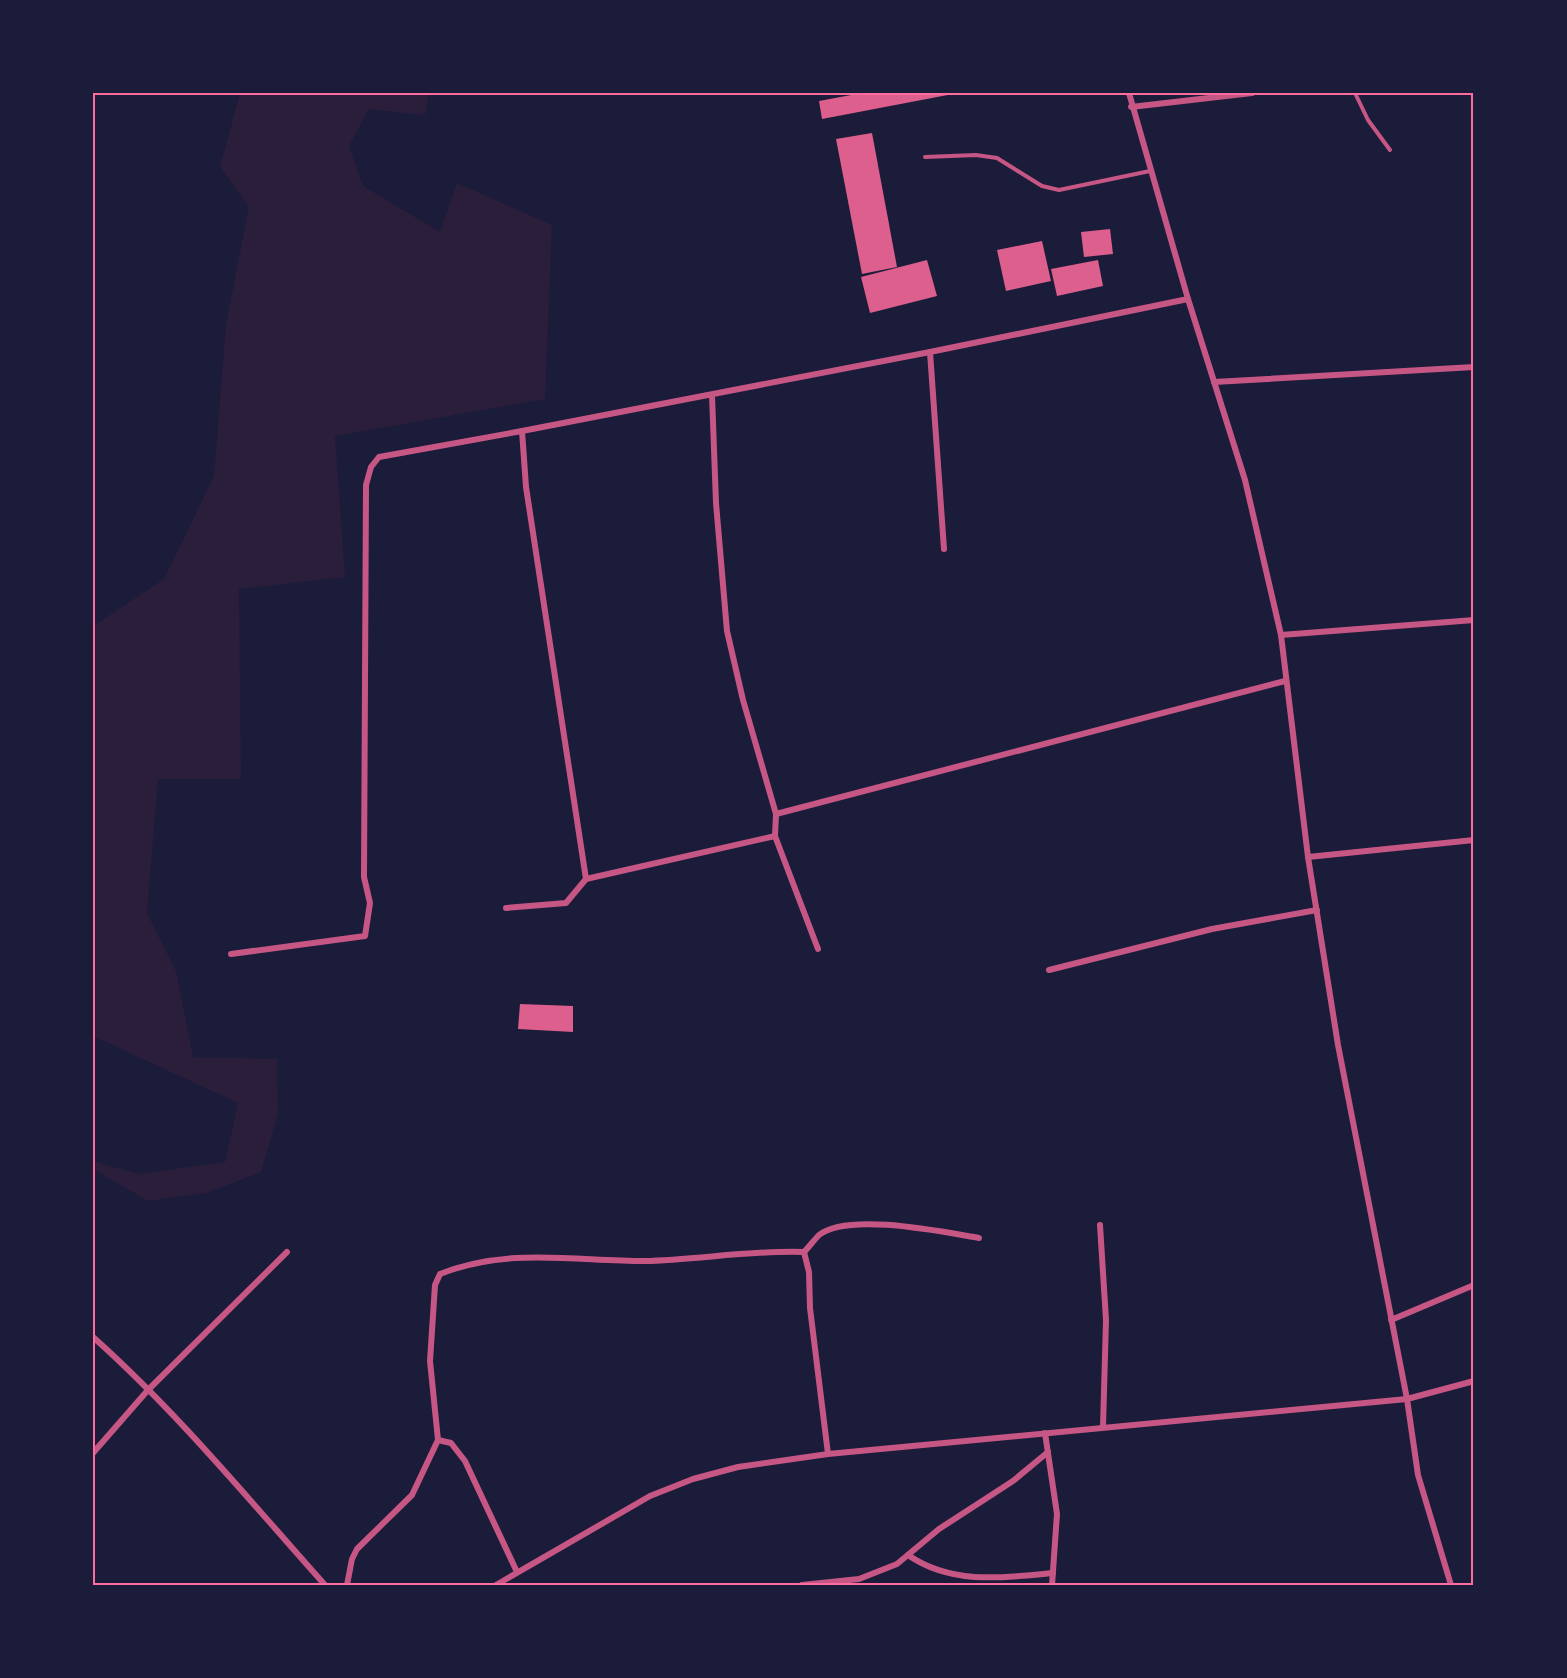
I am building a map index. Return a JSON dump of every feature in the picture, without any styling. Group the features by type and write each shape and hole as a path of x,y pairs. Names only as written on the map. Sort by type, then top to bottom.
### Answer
{"street":[{"path":"1129,93 1131,107 1188,299 1245,480 1281,635 1308,857 1338,1045 1407,1399 1418,1475 1450,1585"},
{"path":"1131,107 1252,93"},
{"path":"231,954 365,936 370,903 364,877 366,485 371,467 379,458 712,395 1188,299"},
{"path":"930,352 944,549"},
{"path":"1214,382 1474,367"},
{"path":"712,395 716,503 727,631 743,700 776,814 775,836 818,949"},
{"path":"522,431 526,487 586,879"},
{"path":"1281,635 1474,620"},
{"path":"776,814 1285,681"},
{"path":"506,908 566,903 586,879 775,836"},
{"path":"1308,857 1474,840"},
{"path":"1049,970 1212,929 1317,910"},
{"path":"804,1252 821,1233 852,1226 888,1224 979,1238"},
{"path":"1100,1225 1106,1320 1103,1427"},
{"path":"347,1585 352,1559 357,1549 412,1495 438,1440 430,1361 435,1285 440,1274 465,1264 531,1256 644,1261 773,1251 804,1252"},
{"path":"93,1453 148,1390 287,1252"},
{"path":"804,1252 809,1272 810,1308 828,1454"},
{"path":"1391,1320 1474,1285"},
{"path":"93,1337 148,1390 325,1585"},
{"path":"496,1585 650,1496 693,1479 738,1467 828,1454 1103,1427 1230,1418 1407,1399 1474,1381"},
{"path":"1045,1433 1057,1514 1052,1585"},
{"path":"438,1440 451,1443 465,1461 517,1572"},
{"path":"802,1585 859,1580 897,1564 939,1529 1013,1481 1048,1452"},
{"path":"908,1555 936,1571 965,1577 1014,1577 1053,1573"}],"lane":[{"path":"1355,93 1368,120 1390,150"},
{"path":"926,157 976,155 997,158 1042,186 1059,190 1150,171"}],"shaded area":[{"path":"240,93 429,93 425,115 369,109 349,146 363,186 440,232 457,183 552,225 545,399 335,436 345,577 239,589 241,779 158,779 147,913 176,971 193,1057 277,1059 278,1113 261,1172 206,1193 148,1201 93,1169 93,1161 138,1174 225,1162 238,1103 93,1036 93,626 164,579 214,476 226,324 249,207 220,167"}],"building":[{"path":"862,93 953,94 822,119 819,101"},
{"path":"872,133 897,267 862,274 836,139"},
{"path":"1110,229 1113,254 1084,257 1081,232"},
{"path":"1042,241 1051,281 1006,291 997,250"},
{"path":"927,260 937,296 870,313 861,277"},
{"path":"1098,260 1103,286 1057,296 1051,269"},
{"path":"520,1004 573,1006 573,1032 518,1029"}]}
